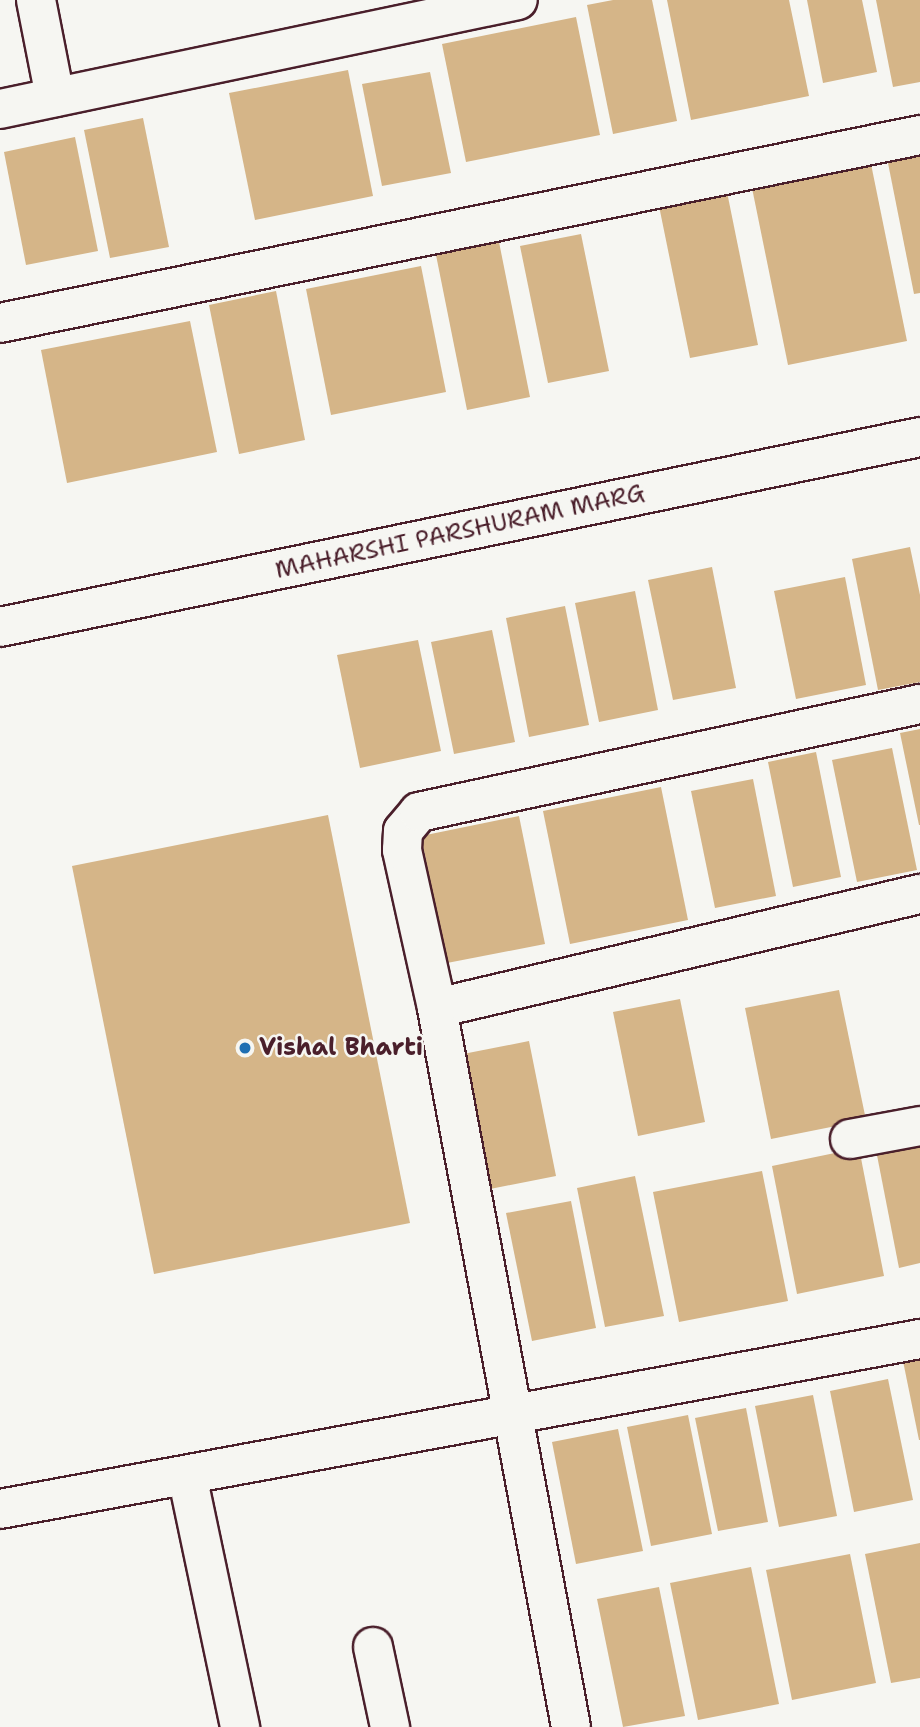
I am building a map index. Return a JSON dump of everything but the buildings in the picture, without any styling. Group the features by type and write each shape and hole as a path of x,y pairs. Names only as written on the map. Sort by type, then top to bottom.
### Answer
{"street":[{"path":"36,0 55,97"},
{"path":"0,109 518,0"},
{"path":"0,323 920,135"},
{"name":"MAHARSHI PARSHURAM MARG","path":"0,627 920,437"},
{"path":"571,1727 510,1413 437,1008 402,850 404,831 419,812 920,704"},
{"path":"437,1008 920,894"},
{"path":"850,1139 920,1126"},
{"path":"0,1509 920,1339"},
{"path":"187,1475 240,1727"},
{"path":"373,1647 390,1727"}],"place":[{"name":"Vishal Bharti","path":"245,1048"}]}
